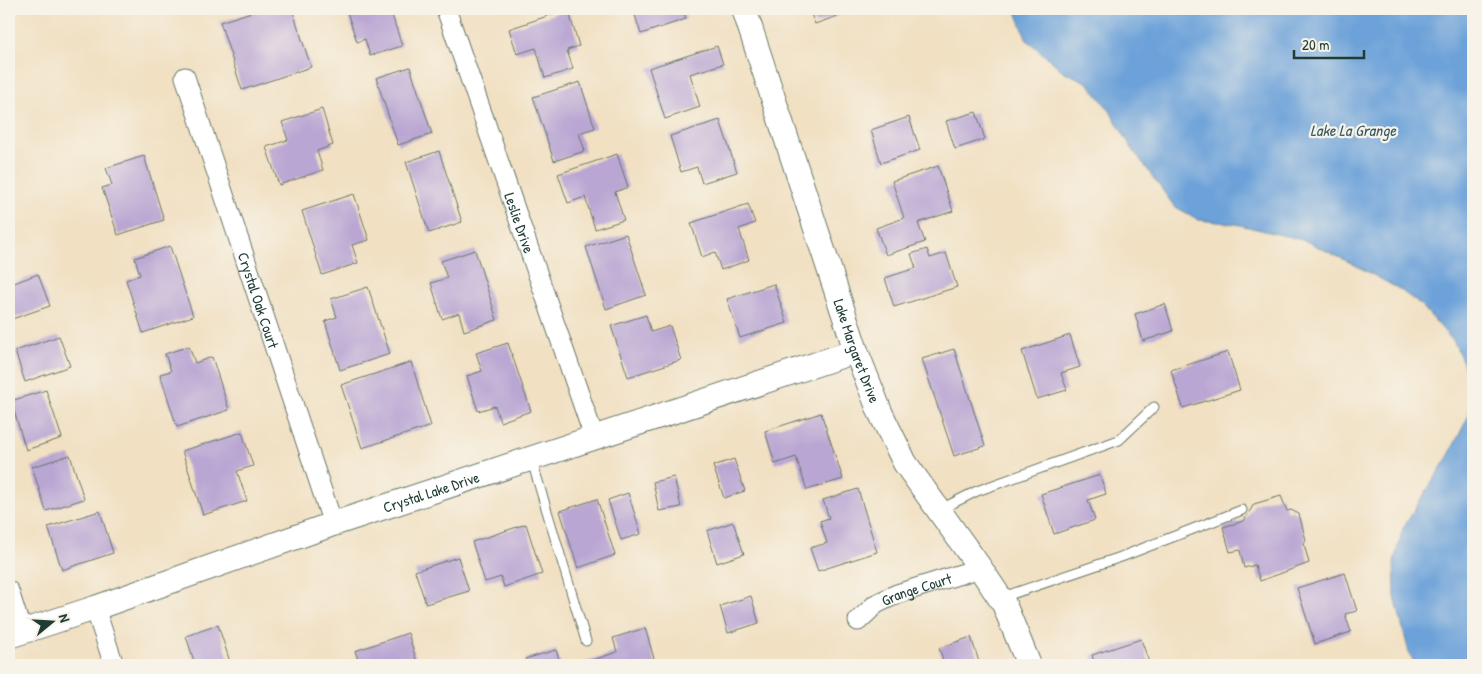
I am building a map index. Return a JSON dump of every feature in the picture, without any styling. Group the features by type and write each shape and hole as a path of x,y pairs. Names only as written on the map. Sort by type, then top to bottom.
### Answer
{"street":[{"name":"Leslie Drive","path":"446,9 594,437"},
{"name":"Lake Margaret Drive","path":"744,9 856,351 880,412 905,463 1000,598 1022,644 1029,665"},
{"name":"Crystal Oak Court","path":"185,77 333,524"},
{"name":"Crystal Lake Drive","path":"16,634 333,524 856,351"},
{"name":"Grange Court","path":"858,621 876,604 897,594 980,568"},
{"path":"9,590 16,634"},
{"path":"95,608 114,665"}],"lane":[{"path":"939,510 976,491 1119,440 1154,406"},
{"path":"531,458 586,641"},
{"path":"1000,598 1121,557 1242,510"}],"water":[{"name":"Lake La Grange","path":"1015,9 1473,9 1473,665 1416,665 1409,653 1395,597 1394,562 1403,528 1449,455 1469,415 1471,392 1464,365 1454,342 1422,306 1399,289 1306,241 1236,224 1199,220 1174,206 1131,147 1110,111 1088,83 1063,71 1027,40"}],"building":[{"path":"261,9 292,9 311,67 242,90 220,22"},
{"path":"346,9 390,9 402,46 370,56 365,39 357,42"},
{"path":"568,9 579,46 567,50 573,69 545,78 536,48 517,54 509,29"},
{"path":"633,9 683,9 686,19 641,34"},
{"path":"809,9 857,9 815,24"},
{"path":"717,46 723,64 690,74 700,107 665,119 649,68"},
{"path":"410,67 432,134 398,145 376,78"},
{"path":"580,82 595,128 579,133 585,151 554,161 533,97"},
{"path":"322,109 333,145 317,151 323,170 279,185 266,147 288,140 282,122"},
{"path":"976,112 985,139 955,149 946,121"},
{"path":"909,117 920,150 881,163 871,130"},
{"path":"720,120 737,172 702,183 697,167 681,172 670,136"},
{"path":"439,151 462,222 429,233 406,162"},
{"path":"617,154 628,187 615,192 624,220 595,229 585,197 568,203 558,174"},
{"path":"144,156 164,220 118,235 102,188 112,185 106,168"},
{"path":"938,166 953,211 918,223 925,242 886,255 876,228 904,218 892,181"},
{"path":"354,194 369,240 352,245 358,263 322,275 302,211"},
{"path":"748,204 755,223 739,229 749,260 721,270 715,252 702,257 691,223"},
{"path":"626,234 646,295 606,309 586,247"},
{"path":"170,246 193,316 143,333 126,280 140,275 135,258"},
{"path":"927,249 930,258 946,253 957,287 894,307 885,278 916,268 911,254"},
{"path":"475,250 497,320 464,331 459,313 442,319 431,283 447,278 441,261"},
{"path":"38,274 50,306 9,320 9,285"},
{"path":"774,284 787,323 740,338 727,299"},
{"path":"368,287 390,354 340,370 325,321 337,317 331,299"},
{"path":"1165,304 1173,331 1143,341 1135,314"},
{"path":"646,315 651,332 670,326 681,360 628,377 611,326"},
{"path":"1070,335 1080,367 1061,373 1067,390 1037,399 1022,351"},
{"path":"59,336 70,366 25,382 15,351"},
{"path":"508,343 531,411 500,422 495,406 478,411 467,376 482,371 476,353"},
{"path":"189,346 195,363 212,357 229,410 177,427 160,374 171,371 165,354"},
{"path":"954,349 985,446 954,456 922,359"},
{"path":"1228,352 1240,390 1183,408 1171,370"},
{"path":"411,362 431,426 362,448 341,385"},
{"path":"46,390 62,438 26,450 11,401"},
{"path":"821,413 843,479 807,490 796,457 775,464 765,431"},
{"path":"242,432 253,466 237,471 247,501 203,515 182,451"},
{"path":"70,455 84,499 46,511 32,467"},
{"path":"734,459 745,491 724,498 713,466"},
{"path":"1100,475 1106,494 1088,500 1095,520 1054,534 1041,494"},
{"path":"674,477 681,507 659,511 653,482"},
{"path":"858,489 877,552 818,571 810,548 827,543 820,521 829,518 823,500"},
{"path":"628,493 641,534 621,540 608,500"},
{"path":"1281,496 1287,511 1291,510 1299,514 1306,540 1304,544 1309,563 1260,581 1255,565 1244,568 1240,550 1230,552 1223,527 1244,521 1254,504"},
{"path":"597,499 615,555 578,568 560,511"},
{"path":"100,511 113,553 62,570 48,527"},
{"path":"733,522 744,554 717,563 707,531"},
{"path":"526,524 542,574 504,587 501,577 485,582 472,542"},
{"path":"458,557 469,591 426,604 415,571"},
{"path":"1345,573 1357,611 1345,614 1351,632 1315,644 1297,588"},
{"path":"751,596 759,623 728,633 720,606"},
{"path":"218,625 231,665 192,665 195,664 186,636"},
{"path":"645,628 656,665 578,665 617,652 613,638"},
{"path":"408,633 418,665 360,665 355,651"},
{"path":"971,637 980,665 927,665 943,660 939,648"},
{"path":"1141,639 1150,665 1095,665 1092,655"},
{"path":"556,650 561,665 527,665 525,659"}]}
